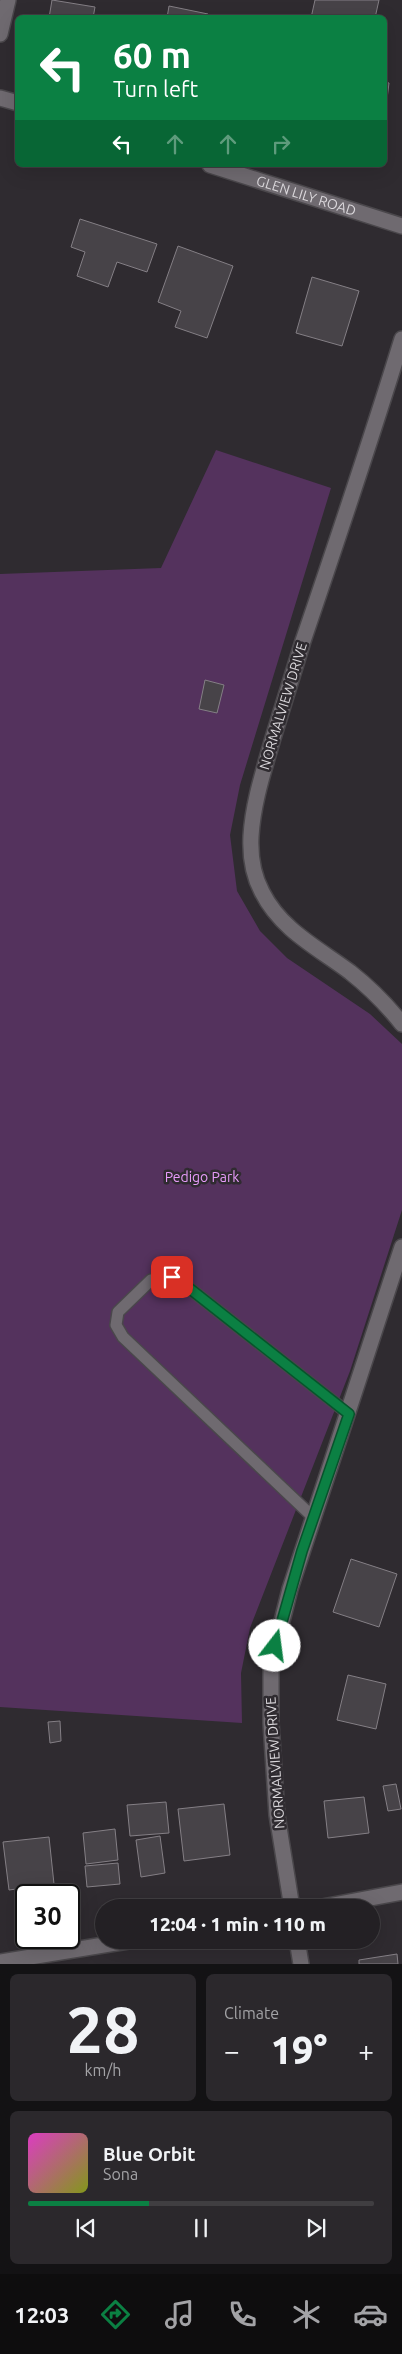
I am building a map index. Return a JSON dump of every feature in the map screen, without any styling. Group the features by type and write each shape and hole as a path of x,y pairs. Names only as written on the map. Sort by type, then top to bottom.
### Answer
{"street":[{"path":"0,34 8,0"},
{"path":"0,98 15,102"},
{"name":"GLEN LILY ROAD","path":"216,167 402,226"},
{"name":"NORMALVIEW DRIVE","path":"402,339 263,771 255,804 251,849 256,879 279,917 301,938 373,992 402,1024"},
{"name":"NORMALVIEW DRIVE","path":"290,1899 276,1815 271,1723 271,1665 290,1589 349,1414 402,1247"},
{"path":"365,1899 402,1892"},
{"path":"0,1962 95,1946"},
{"path":"298,1949 301,1964"}],"lane":[{"path":"314,1518 123,1337 116,1325 118,1312 151,1280 172,1277 189,1288 349,1414"}],"green space":[{"name":"Pedigo Park","path":"216,450 331,488 240,785 230,835 237,891 260,931 287,958 370,1014 402,1044 402,1210 350,1371 250,1628 241,1673 242,1723 0,1707 0,574 161,568"}],"building":[{"path":"52,0 95,7 94,15 50,15"},
{"path":"315,0 379,0 376,15 312,15"},
{"path":"169,6 208,14 208,15 168,15"},
{"path":"387,82 389,83 387,99"},
{"path":"80,219 157,244 147,272 117,262 108,287 77,276 85,252 71,247"},
{"path":"178,246 233,266 207,338 175,327 181,311 158,302"},
{"path":"312,277 359,291 342,346 296,333"},
{"path":"205,680 224,685 217,713 199,709"},
{"path":"351,1559 397,1574 379,1627 333,1612"},
{"path":"348,1675 386,1684 376,1729 337,1720"},
{"path":"60,1721 61,1741 50,1743 48,1722"},
{"path":"396,1784 401,1809 388,1811 383,1786"},
{"path":"364,1797 369,1833 328,1838 324,1801"},
{"path":"166,1802 169,1833 130,1836 127,1805"},
{"path":"224,1804 230,1855 184,1861 178,1809"},
{"path":"115,1829 118,1860 86,1864 83,1833"},
{"path":"160,1836 165,1873 141,1877 136,1840"},
{"path":"49,1837 54,1884 15,1884 15,1889 9,1890 3,1842"},
{"path":"118,1863 120,1884 87,1887 85,1866"},
{"path":"397,1954 398,1964 359,1964 359,1960"}],"route":[{"path":"172,1277 189,1288 349,1414 302,1551 275,1646"}]}
